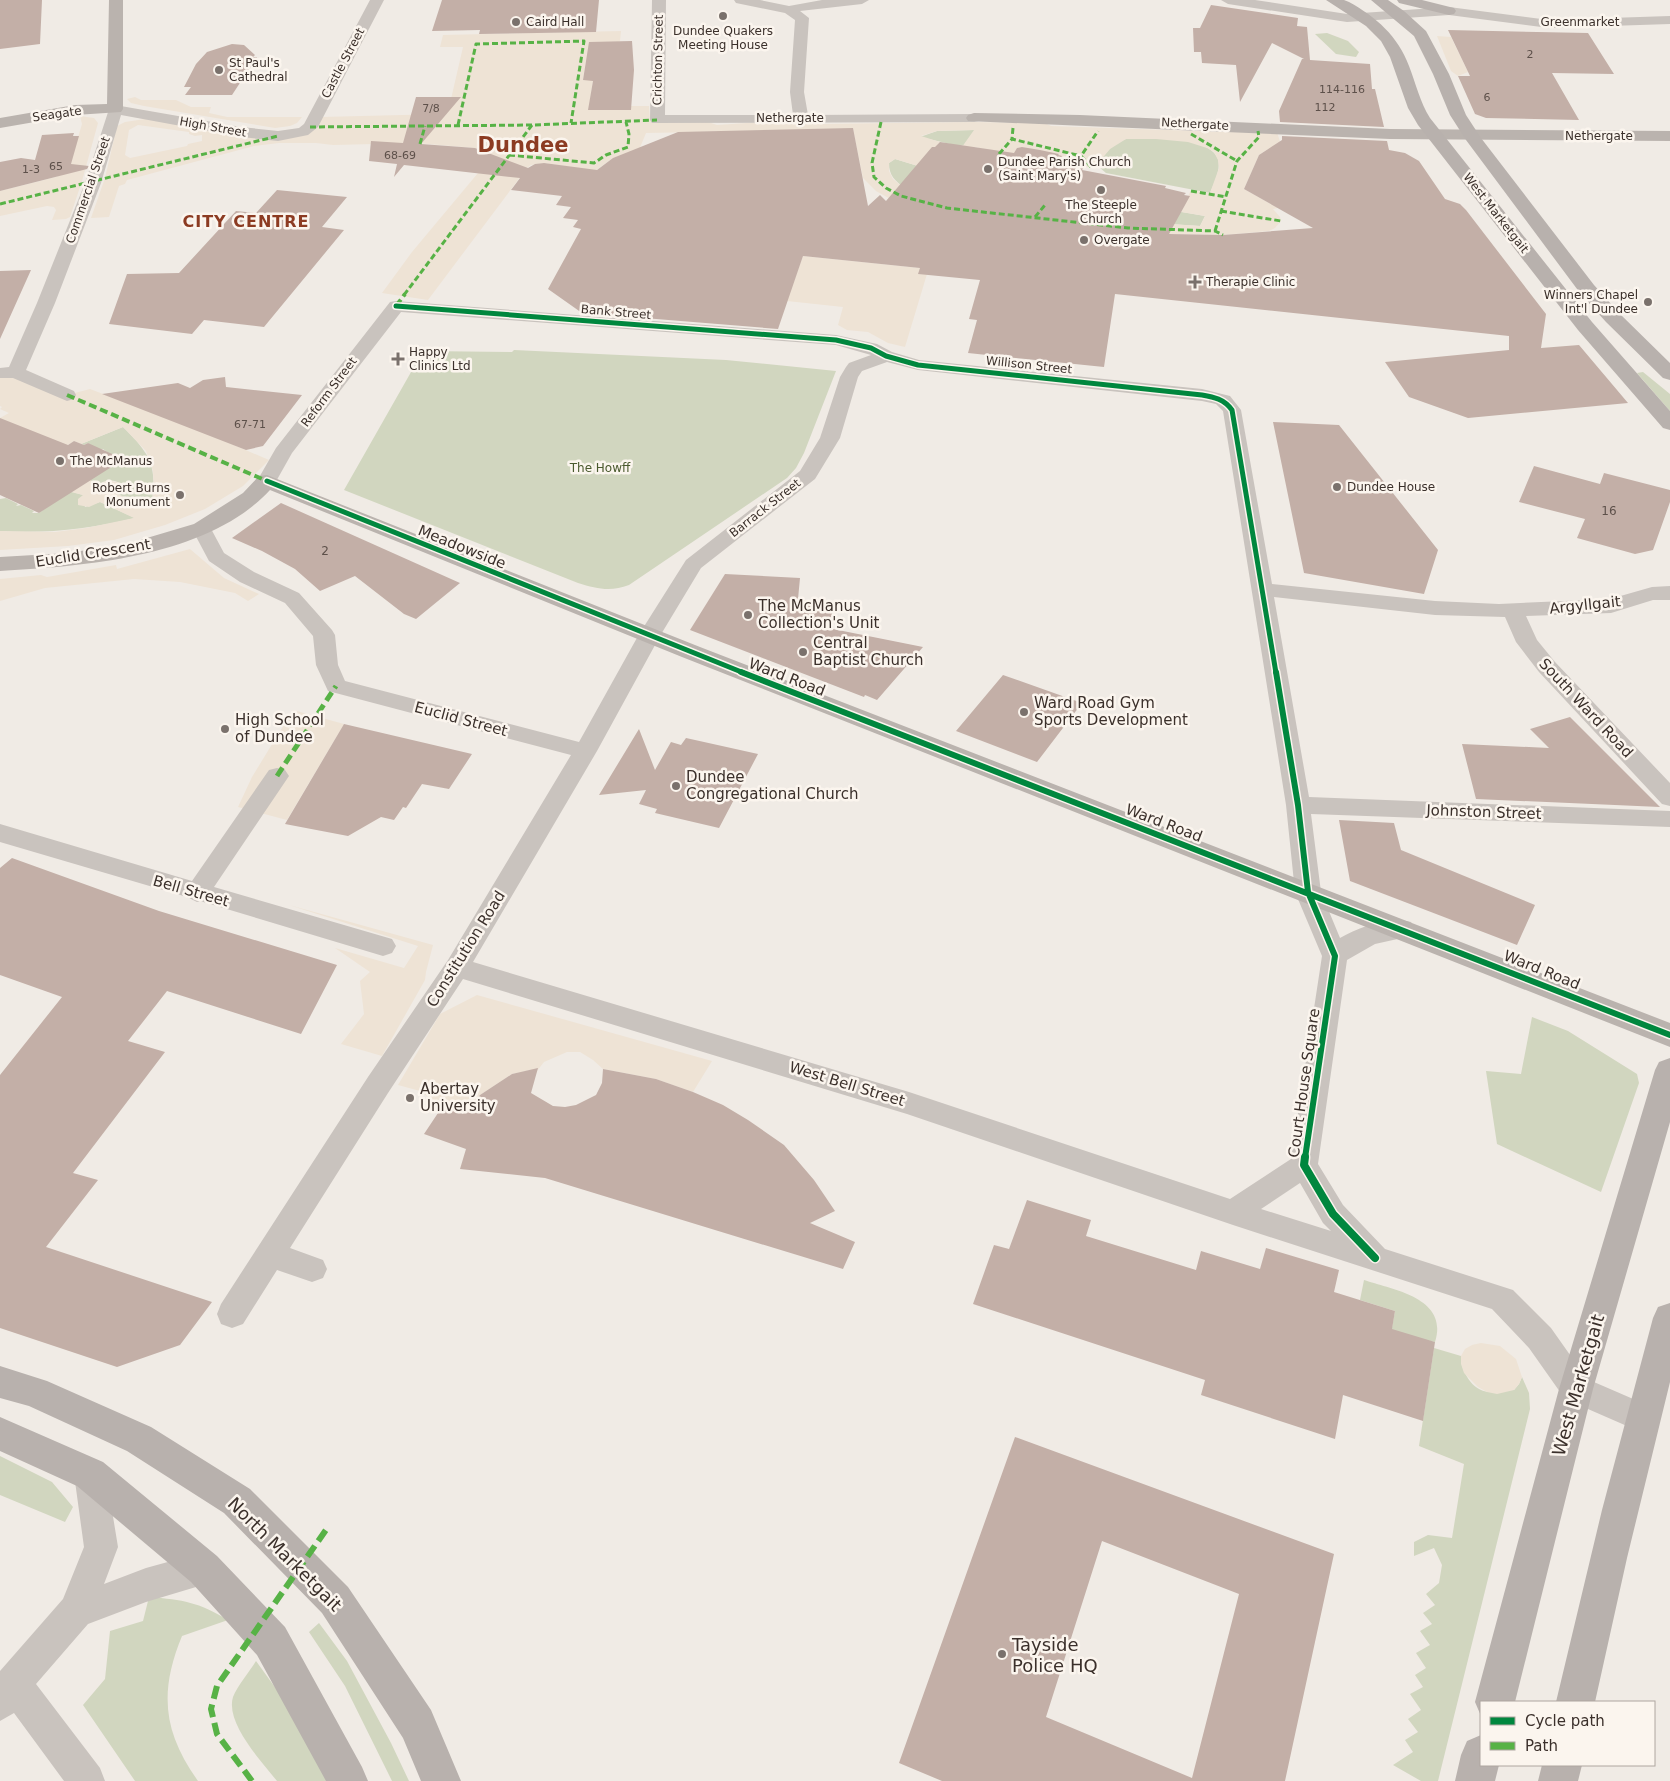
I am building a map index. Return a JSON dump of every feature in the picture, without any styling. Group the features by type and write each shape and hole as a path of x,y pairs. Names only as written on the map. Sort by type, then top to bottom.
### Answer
{"main road":[{"name":"West Marketgait","path":"1333,0 1366,17 1386,36 1392,44 1421,116 1585,326 1670,424"},
{"path":"1356,0 1369,10 1366,17"},
{"name":"West Marketgait","path":"1378,0 1402,7 1421,34 1441,74 1458,115 1470,135 1587,289 1613,318 1670,374"},
{"path":"1402,7 1449,12"},
{"name":"West Marketgait","path":"1495,1701 1576,1389 1670,1070"},
{"path":"1575,1701 1643,1418 1670,1318"},
{"name":"North Marketgait","path":"0,1382 35,1392 139,1439 237,1501 335,1600 417,1724 442,1781"},
{"path":"0,1434 90,1474 204,1569 271,1641 348,1781"},
{"path":"1474,1781 1480,1759"},
{"path":"1558,1781 1562,1766"}],"street":[{"path":"116,0 122,0"},
{"name":"Commercial Street","path":"8,372 93,183 115,109 116,0"},
{"name":"Castle Street","path":"310,127 377,0"},
{"name":"Crichton Street","path":"659,0 657,120 719,119"},
{"path":"741,0 789,10 802,18 797,92 801,118"},
{"path":"789,10 803,6 862,0"},
{"path":"1228,0 1331,17 1366,17 1402,7"},
{"path":"1301,12 1319,9 1327,0"},
{"path":"1483,0 1490,5 1491,17"},
{"name":"Greenmarket","path":"1449,12 1549,24 1670,20"},
{"name":"Greenmarket","path":"1421,34 1436,25 1452,20 1491,17"},
{"name":"High Street","path":"115,109 241,132 278,136 302,132 310,127"},
{"name":"Seagate","path":"0,123 75,110 115,109"},
{"path":"1390,134 1421,116"},
{"name":"Nethergate","path":"719,119 974,118 1118,121 1390,134 1670,136"},
{"name":"Bank Street","path":"396,306 836,340"},
{"name":"Reform Street","path":"267,481 283,452 396,306"},
{"name":"Willison Street","path":"836,340 870,348 886,356 918,365 1202,395 1224,400 1232,410 1262,589"},
{"name":"Barrack Street","path":"649,636 692,564 808,475 830,438 849,377 855,366 886,356"},
{"path":"8,372 67,395"},
{"path":"202,529 251,498 267,481"},
{"name":"Meadowside","path":"267,481 649,636"},
{"name":"Euclid Crescent","path":"0,564 68,560 133,549 202,529"},
{"name":"Euclid Street","path":"202,529 216,558 247,577 292,598 324,635 327,665 336,686 585,752"},
{"path":"1402,929 1371,934 1352,943 1335,956 1308,892 1298,805 1262,589 1435,608 1505,611"},
{"name":"Argyllgait","path":"1505,611 1611,606 1652,594 1670,593"},
{"name":"South Ward Road","path":"1505,611 1547,667 1670,798"},
{"name":"Constitution Road","path":"232,1314 378,1085 457,967 585,752 649,636"},
{"name":"Ward Road","path":"649,636 1670,1034"},
{"path":"196,893 277,776"},
{"name":"Johnston Street","path":"1298,805 1670,819"},
{"name":"Bell Street","path":"0,833 196,893 383,946"},
{"name":"Court House Square","path":"1335,956 1304,1165 1333,1214 1375,1258"},
{"name":"West Bell Street","path":"457,967 909,1103 1233,1213 1502,1300 1540,1338 1576,1389"},
{"path":"1233,1213 1304,1165"},
{"path":"271,1255 312,1269"},
{"path":"1576,1389 1643,1418"},
{"path":"87,1781 6,1693 76,1611 101,1547 90,1474"},
{"path":"76,1611 146,1585 204,1569"}],"green space":[{"path":"1327,33 1348,41 1359,52 1356,57 1336,54 1315,34"},
{"path":"975,130 964,145 959,146 920,137 937,131"},
{"path":"1126,139 1176,140 1190,142 1212,151 1218,159 1219,168 1210,193 1106,173 1099,167 1105,153"},
{"path":"895,159 918,166 1205,216 1200,226 1170,224 904,188 891,175 889,163"},
{"name":"The Howff","path":"514,350 726,360 836,371 804,453 796,468 787,478 629,585 604,589 578,583 344,490 423,351 512,352"},
{"path":"1643,372 1670,394 1670,411 1637,373"},
{"path":"123,427 140,445 150,462 154,482 151,507 114,493 119,488 120,484 117,482 109,481 97,485 87,479 120,461 118,460 121,457 115,458 103,449 99,451 88,443 81,444"},
{"path":"69,491 83,495 85,507 100,502 135,518 68,530 0,531 0,499 6,498 18,504 16,506 21,505 34,511 32,513 39,513"},
{"path":"1532,1017 1568,1031 1637,1074 1639,1083 1601,1192 1497,1144 1486,1071 1521,1074"},
{"path":"1364,1280 1403,1292 1427,1306 1434,1315 1437,1327 1435,1342 1391,1333 1395,1311 1360,1300"},
{"path":"1434,1348 1461,1356 1465,1374 1477,1388 1483,1391 1514,1390 1522,1377 1529,1393 1530,1409 1438,1781 1421,1781 1393,1765 1413,1752 1405,1740 1418,1732 1408,1719 1421,1710 1410,1694 1423,1687 1415,1675 1426,1668 1416,1653 1430,1645 1420,1631 1432,1624 1423,1613 1435,1605 1426,1594 1439,1583 1442,1565 1434,1548 1414,1556 1414,1542 1428,1535 1452,1538 1464,1464 1419,1446"},
{"path":"0,1456 52,1482 73,1507 65,1522 0,1495"},
{"path":"149,1597 190,1603 208,1609 228,1620 182,1636 170,1675 168,1711 171,1728 186,1763 198,1781 135,1781 83,1705 105,1679 110,1631 143,1621"},
{"path":"319,1623 347,1661 409,1781 392,1781 345,1686 309,1632"},
{"path":"256,1661 303,1726 329,1781 277,1781 246,1742 234,1718 233,1697 240,1683"}],"shaded area":[{"path":"621,31 620,41 586,60 583,80 593,80 589,107 629,109 631,106 649,106 650,121 655,123 708,122 717,125 761,122 768,124 812,122 819,124 1045,123 1051,126 1277,132 1281,145 1268,149 1259,155 1244,189 1278,208 1273,209 1281,221 1275,228 1269,231 1223,235 1128,233 892,200 876,191 863,178 853,129 646,133 639,150 613,158 595,171 544,163 531,165 428,300 382,293 412,252 478,173 488,154 475,148 416,143 333,145 279,143 254,146 127,180 125,184 119,186 109,217 91,218 105,178 117,126 125,122 145,119 284,137 321,117 443,114 448,112 463,47 440,47 443,35","holes":["138,125 189,132 189,134 195,136 202,135 202,141 130,158 125,155 129,130","974,130 962,147 973,149 975,147 1016,157 1017,148 1023,147 1053,155 1055,153 1058,154 1050,163 1099,167 1100,161 1110,149 1126,139 1156,139 1188,142 1207,148 1214,152 1219,168 1210,193 1191,190 1181,212 1205,216 1200,226 1170,224 904,188 893,179 889,171 889,163 895,159 918,166 922,159 928,160 933,147 939,148 940,142 921,136 937,131"]},
{"path":"1437,36 1451,37 1468,72 1458,76 1451,71"},
{"path":"135,97 141,100 176,100 191,107 211,107 209,113 227,117 302,117 297,123 290,126 275,128 144,106 131,103 127,99"},
{"path":"80,116 94,118 98,123 70,217 52,220 56,210 54,207 47,206 0,216 0,191 56,177 68,171 82,124"},
{"path":"803,256 920,268 927,274 905,347 888,343 868,332 847,330 838,325 843,307 787,301"},
{"path":"16,372 67,395 90,389 206,433 269,460 243,486 205,509 165,525 114,540 68,546 0,550 0,531 55,532 134,518 100,502 89,507 78,505 78,499 83,495 71,492 90,480 94,482 92,484 97,485 107,481 118,482 120,486 114,493 150,507 154,490 153,471 146,451 123,427 81,444 74,441 66,446 9,422 6,423 0,418 9,413 0,409 2,407 0,406 0,377"},
{"path":"190,549 224,578 259,594 248,601 235,593 180,582 134,579 45,588 0,601 0,579 41,575 47,577 116,565 117,569"},
{"path":"293,710 344,724 287,820 238,807 252,777"},
{"path":"289,905 433,945 425,980 382,1056 341,1044 364,1014 360,981 370,972 335,948 404,968 418,946"},
{"path":"477,995 712,1061 693,1092 656,1079 603,1069 580,1052 567,1052 544,1062 537,1071 531,1070 512,1074 480,1095 465,1114 442,1107 420,1091 398,1085 440,1014"},
{"path":"1481,1343 1500,1346 1516,1359 1522,1377 1514,1390 1497,1394 1487,1392 1478,1387 1464,1373 1461,1356 1465,1349"}],"building":[{"path":"0,0 42,0 40,44 0,49"},
{"name":"Caird Hall","path":"442,0 599,0 596,32 479,34 480,30 432,31"},
{"path":"1211,5 1298,18 1297,26 1307,27 1310,60 1370,64 1372,89 1375,89 1384,127 1280,122 1279,111 1302,59 1304,59 1272,43 1240,102 1236,65 1202,63 1201,52 1194,52 1193,28 1200,28"},
{"path":"1448,30 1588,33 1614,74 1552,73 1579,120 1486,118 1475,114 1458,76 1470,76"},
{"path":"632,41 634,70 631,110 588,110 593,81 583,80 589,42"},
{"name":"St Paul's Cathedral","path":"232,44 244,45 255,55 253,57 257,57 232,95 185,95 191,87 184,87 196,64 207,52"},
{"path":"416,97 461,97 421,144 475,148 528,168 535,164 544,163 597,170 613,158 678,132 853,128 868,206 880,195 886,201 932,147 935,147 940,142 1014,153 1017,148 1022,147 1040,150 1059,154 1062,156 1057,162 1084,167 1082,170 1166,186 1165,188 1186,193 1184,195 1190,196 1169,234 1223,235 1313,228 1244,189 1259,155 1282,140 1282,136 1387,141 1389,150 1405,153 1419,161 1445,199 1460,204 1466,210 1546,314 1541,348 1579,345 1628,403 1468,418 1409,397 1385,362 1509,350 1509,336 1115,294 1104,367 968,353 977,320 969,319 980,280 918,274 920,268 803,256 778,329 582,313 548,289 581,229 573,227 578,220 563,218 571,207 556,205 562,196 511,190 520,178 404,165 394,177 397,164 369,161 371,141 403,143"},
{"path":"74,133 73,136 79,136 71,164 89,166 87,169 0,191 0,162 21,158 35,160 42,135"},
{"path":"277,190 347,197 322,227 344,230 264,327 204,320 192,334 109,324 127,274 179,273 236,211 256,213"},
{"path":"31,270 0,339 0,271"},
{"path":"225,377 226,387 302,395 263,446 246,450 102,394 178,383 190,388 203,380"},
{"name":"The McManus","path":"0,418 68,445 74,441 84,445 88,443 121,458 118,460 121,461 39,513 0,495"},
{"name":"Dundee House","path":"1273,422 1339,425 1438,550 1424,594 1304,573"},
{"path":"1534,466 1600,484 1604,473 1670,490 1670,502 1653,550 1635,554 1577,538 1585,519 1519,502"},
{"path":"281,503 460,583 416,619 404,614 355,576 320,591 295,569 262,551 232,538"},
{"path":"725,574 800,578 798,599 834,607 828,628 923,647 877,700 865,695 864,697 690,630"},
{"name":"Ward Road Gym Sports Development","path":"1003,675 1082,703 1037,762 956,731"},
{"path":"1570,717 1660,807 1476,799 1462,744 1549,748 1530,729"},
{"path":"344,724 472,754 449,789 422,784 406,808 403,807 394,820 381,817 348,836 285,824"},
{"name":"Dundee Congregational Church","path":"639,729 655,770 671,742 681,745 686,738 758,754 719,828 655,813 657,809 639,804 646,790 599,795"},
{"path":"1339,820 1394,823 1401,850 1535,905 1517,945 1350,881"},
{"path":"12,858 159,911 337,965 301,1034 167,991 128,1041 165,1052 73,1173 98,1180 46,1247 212,1302 180,1345 117,1367 0,1328 0,1075 62,997 0,975 0,868"},
{"path":"538,1068 531,1093 553,1106 565,1107 576,1105 596,1095 602,1083 603,1069 656,1079 693,1092 723,1105 748,1120 784,1145 814,1180 835,1211 810,1223 855,1242 843,1269 545,1178 460,1169 466,1149 424,1134 442,1107 463,1114 480,1095 512,1074"},
{"path":"1027,1200 1091,1220 1086,1236 1196,1270 1201,1251 1260,1269 1266,1248 1339,1270 1334,1292 1395,1311 1392,1329 1435,1342 1423,1421 1343,1395 1335,1439 1201,1395 1205,1380 973,1304 994,1245 1009,1249"},
{"name":"Tayside Police HQ","path":"1015,1437 1334,1554 1285,1781 942,1781 899,1763","holes":["1102,1541 1239,1594 1192,1778 1046,1717"]}],"marked path":[{"path":"458,125 476,44 584,41 571,123"},
{"path":"310,127 532,125 657,120"},
{"path":"509,155 594,163 606,155 628,147 629,134 626,122"},
{"path":"881,122 872,163 874,177 886,188 901,196 947,208 1128,228 1215,231 1223,235"},
{"path":"396,306 532,125"},
{"path":"420,144 425,126"},
{"path":"1013,128 1012,139 1081,156"},
{"path":"1091,167 1081,156 1098,131"},
{"path":"1215,231 1237,161 1259,137 1258,131"},
{"path":"1191,134 1237,161"},
{"path":"0,204 278,136"},
{"path":"999,154 1012,139"},
{"path":"1056,165 1081,156"},
{"path":"1191,191 1226,197"},
{"path":"1035,217 1045,205"},
{"path":"1221,211 1281,221"},
{"path":"67,395 267,481"},
{"path":"277,776 336,686"},
{"path":"252,1781 217,1734 211,1709 217,1686 328,1527"}],"cycle path":[{"path":"396,306 836,340 871,348 886,356 918,365 1211,396 1226,403 1232,410 1298,805 1308,892 1335,956 1304,1165 1333,1214 1375,1258"},
{"path":"267,481 691,652 1670,1035"}],"place":[{"name":"Dundee Quakers Meeting House","path":"723,16"},
{"name":"Caird Hall","path":"516,22"},
{"name":"St Paul's Cathedral","path":"219,70"},
{"name":"Dundee Parish Church (Saint Mary's)","path":"988,169"},
{"name":"The Steeple Church","path":"1101,190"},
{"name":"Overgate","path":"1084,240"},
{"name":"Therapie Clinic","path":"1195,282"},
{"name":"Winners Chapel Int'l Dundee","path":"1648,302"},
{"name":"Happy Clinics Ltd","path":"398,359"},
{"name":"The McManus","path":"60,461"},
{"name":"Dundee House","path":"1337,487"},
{"name":"Robert Burns Monument","path":"180,495"},
{"name":"The McManus Collection's Unit","path":"748,615"},
{"name":"Central Baptist Church","path":"803,652"},
{"name":"Ward Road Gym Sports Development","path":"1024,712"},
{"name":"High School of Dundee","path":"225,729"},
{"name":"Dundee Congregational Church","path":"676,786"},
{"name":"Abertay University","path":"410,1098"},
{"name":"Tayside Police HQ","path":"1002,1654"}],"district":[{"name":"Dundee","path":"523,145"},
{"name":"CITY CENTRE","path":"246,221"}]}
